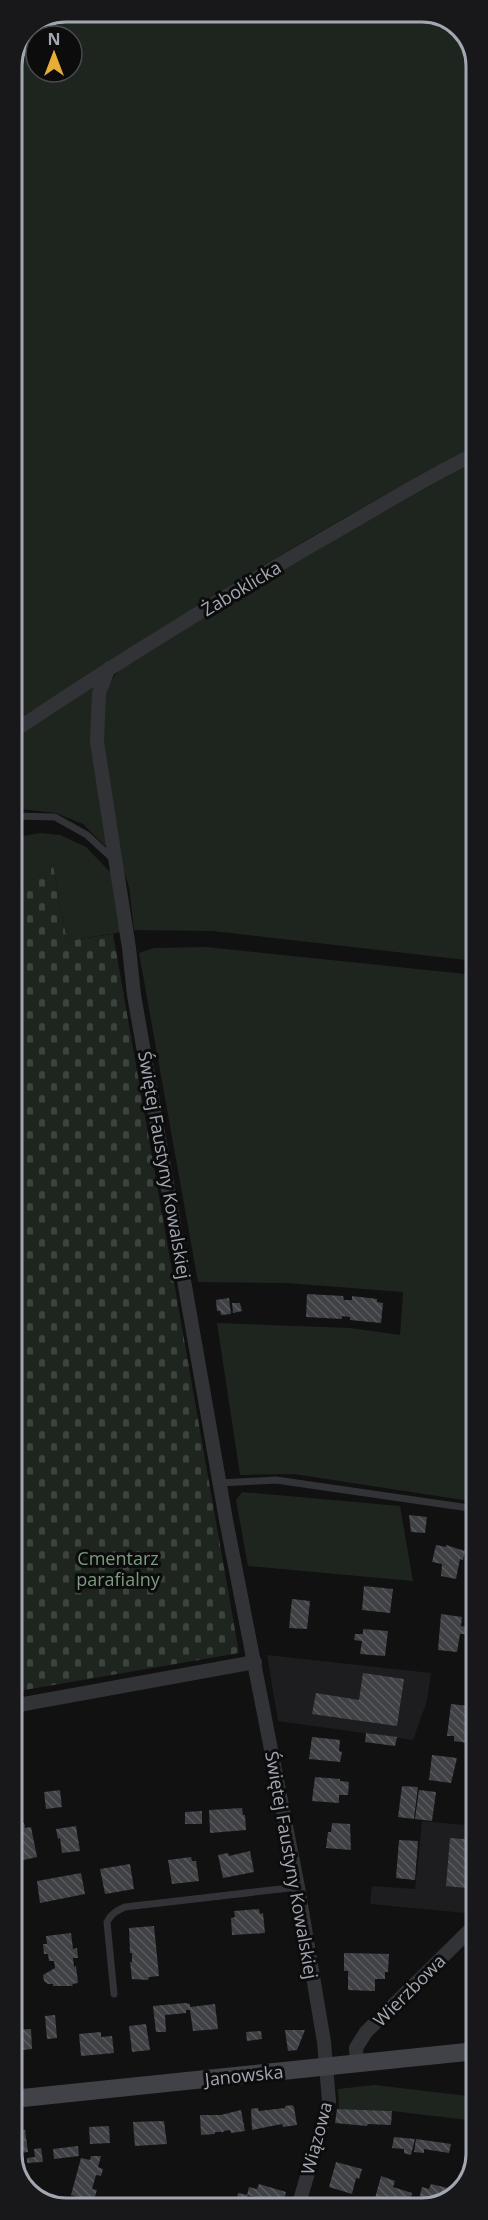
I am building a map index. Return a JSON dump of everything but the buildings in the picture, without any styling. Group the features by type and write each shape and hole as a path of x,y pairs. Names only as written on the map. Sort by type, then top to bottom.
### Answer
{"main road":[{"name":"Janowska","path":"22,2098 465,2052"}],"street":[{"name":"Żaboklicka","path":"22,725 109,668 257,578 465,459"},
{"name":"Świętej Faustyny Kowalskiej","path":"109,668 99,693 97,742 134,995 220,1483 298,1887 324,2042 326,2067"},
{"path":"22,1704 255,1662"},
{"name":"Wierzbowa","path":"357,2064 356,2048 366,2032 465,1935"},
{"name":"Wiązowa","path":"300,2198 329,2101 326,2067"}],"lane":[{"path":"22,816 55,818 87,835 116,861"},
{"path":"220,1483 276,1480 465,1507"},
{"path":"114,1994 107,1922 111,1914 117,1910 125,1907 298,1887"}],"shaded area":[{"path":"267,1655 431,1673 427,1701 413,1740 278,1721"},
{"path":"422,1821 465,1825 465,1913 370,1904 372,1886 415,1889"}],"green space":[{"path":"67,22 424,23 446,30 460,45 465,58 465,453 356,511 22,717 22,67 24,55 24,84 84,84 84,24 55,24"},
{"path":"465,467 465,960 212,931 134,930 129,887 119,855 101,743 106,688 119,670 299,558"},
{"path":"102,677 93,702 112,853 83,824 56,813 22,809 22,729"},
{"path":"40,833 60,835 86,847 112,874 122,932 67,941 53,865 22,888 22,836"},
{"name":"Cmentarz parafialny","path":"53,865 67,941 113,934 239,1653 22,1690 22,888"},
{"path":"206,947 465,974 465,1500 294,1474 240,1475 217,1323 350,1328 400,1335 403,1292 286,1283 198,1282 139,953 154,948"},
{"path":"242,1492 400,1506 413,1581 248,1566 236,1500"},
{"path":"375,2085 465,2096 465,2120 392,2111 339,2109 338,2089"}]}
